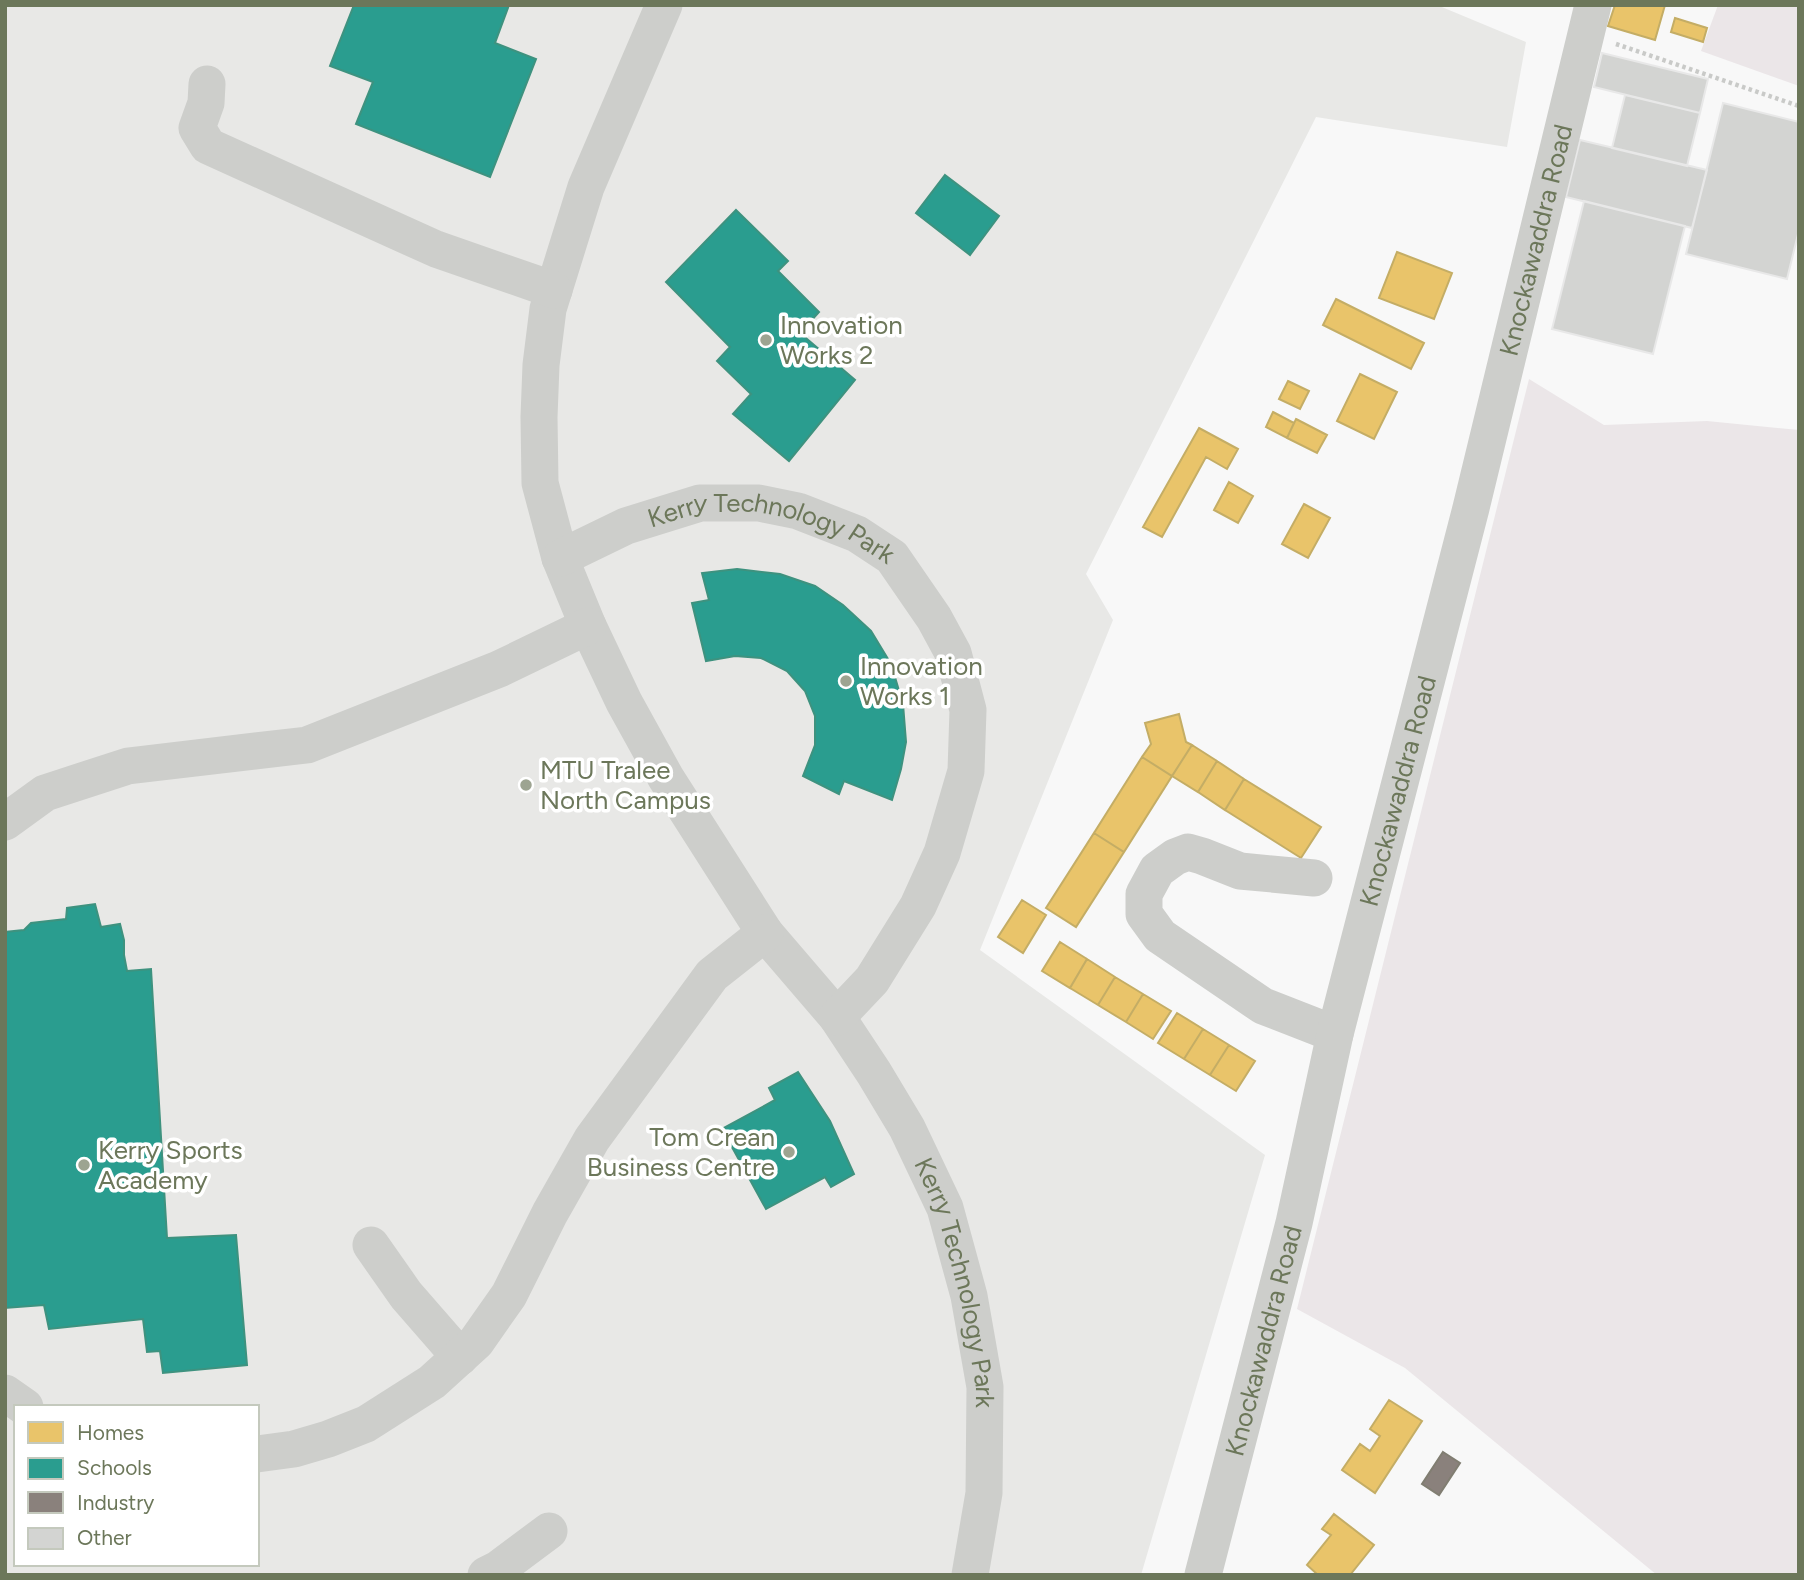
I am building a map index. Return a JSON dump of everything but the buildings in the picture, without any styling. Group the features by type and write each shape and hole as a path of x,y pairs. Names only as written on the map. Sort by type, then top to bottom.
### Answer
{"street":[{"name":"Kerry Technology Park","path":"664,5 586,187 548,309 541,365 540,483 560,558 588,626 624,702 666,778 765,933 837,1017 874,1073 907,1128 945,1208 970,1296 985,1387 984,1493 970,1575"},
{"name":"Knockawaddra Road","path":"1202,1575 1294,1223 1335,1034 1471,508 1589,20"},
{"path":"207,84 206,103 197,128 208,146 436,249 554,290"},
{"name":"Kerry Technology Park","path":"560,558 626,527 701,503 759,503 798,511 857,534 892,556 934,618 953,653 968,710 966,771 942,853 918,906 872,980 837,1017"},
{"path":"5,822 45,793 128,766 307,745 499,669 588,626"},
{"path":"1314,878 1240,870 1188,852 1175,857 1157,870 1144,894 1144,914 1160,936 1263,1006 1335,1034"},
{"path":"259,1454 294,1449 366,1424 432,1382 476,1342 509,1294 550,1213 599,1128 712,975 765,933"},
{"path":"371,1245 406,1295 460,1357"},
{"path":"5,1393 22,1405"},
{"path":"486,1575 549,1531"}],"path":[{"path":"1589,20 1799,106"}],"shaded area":[{"name":"MTU Tralee North Campus","path":"5,5 1437,5 1526,42 1507,147 1316,117 1086,574 1113,620 980,950 1265,1155 1141,1575 5,1575"},
{"path":"1718,5 1799,5 1799,86 1701,51"},
{"path":"1529,379 1604,425 1707,421 1799,430 1799,1575 1657,1575 1405,1368 1297,1309"}],"place":[{"name":"Innovation Works 2","path":"766,340"},
{"name":"Innovation Works 1","path":"846,681"},
{"name":"MTU Tralee North Campus","path":"526,785"},
{"name":"Tom Crean Business Centre","path":"789,1152"},
{"name":"Kerry Sports Academy","path":"84,1165"}]}
